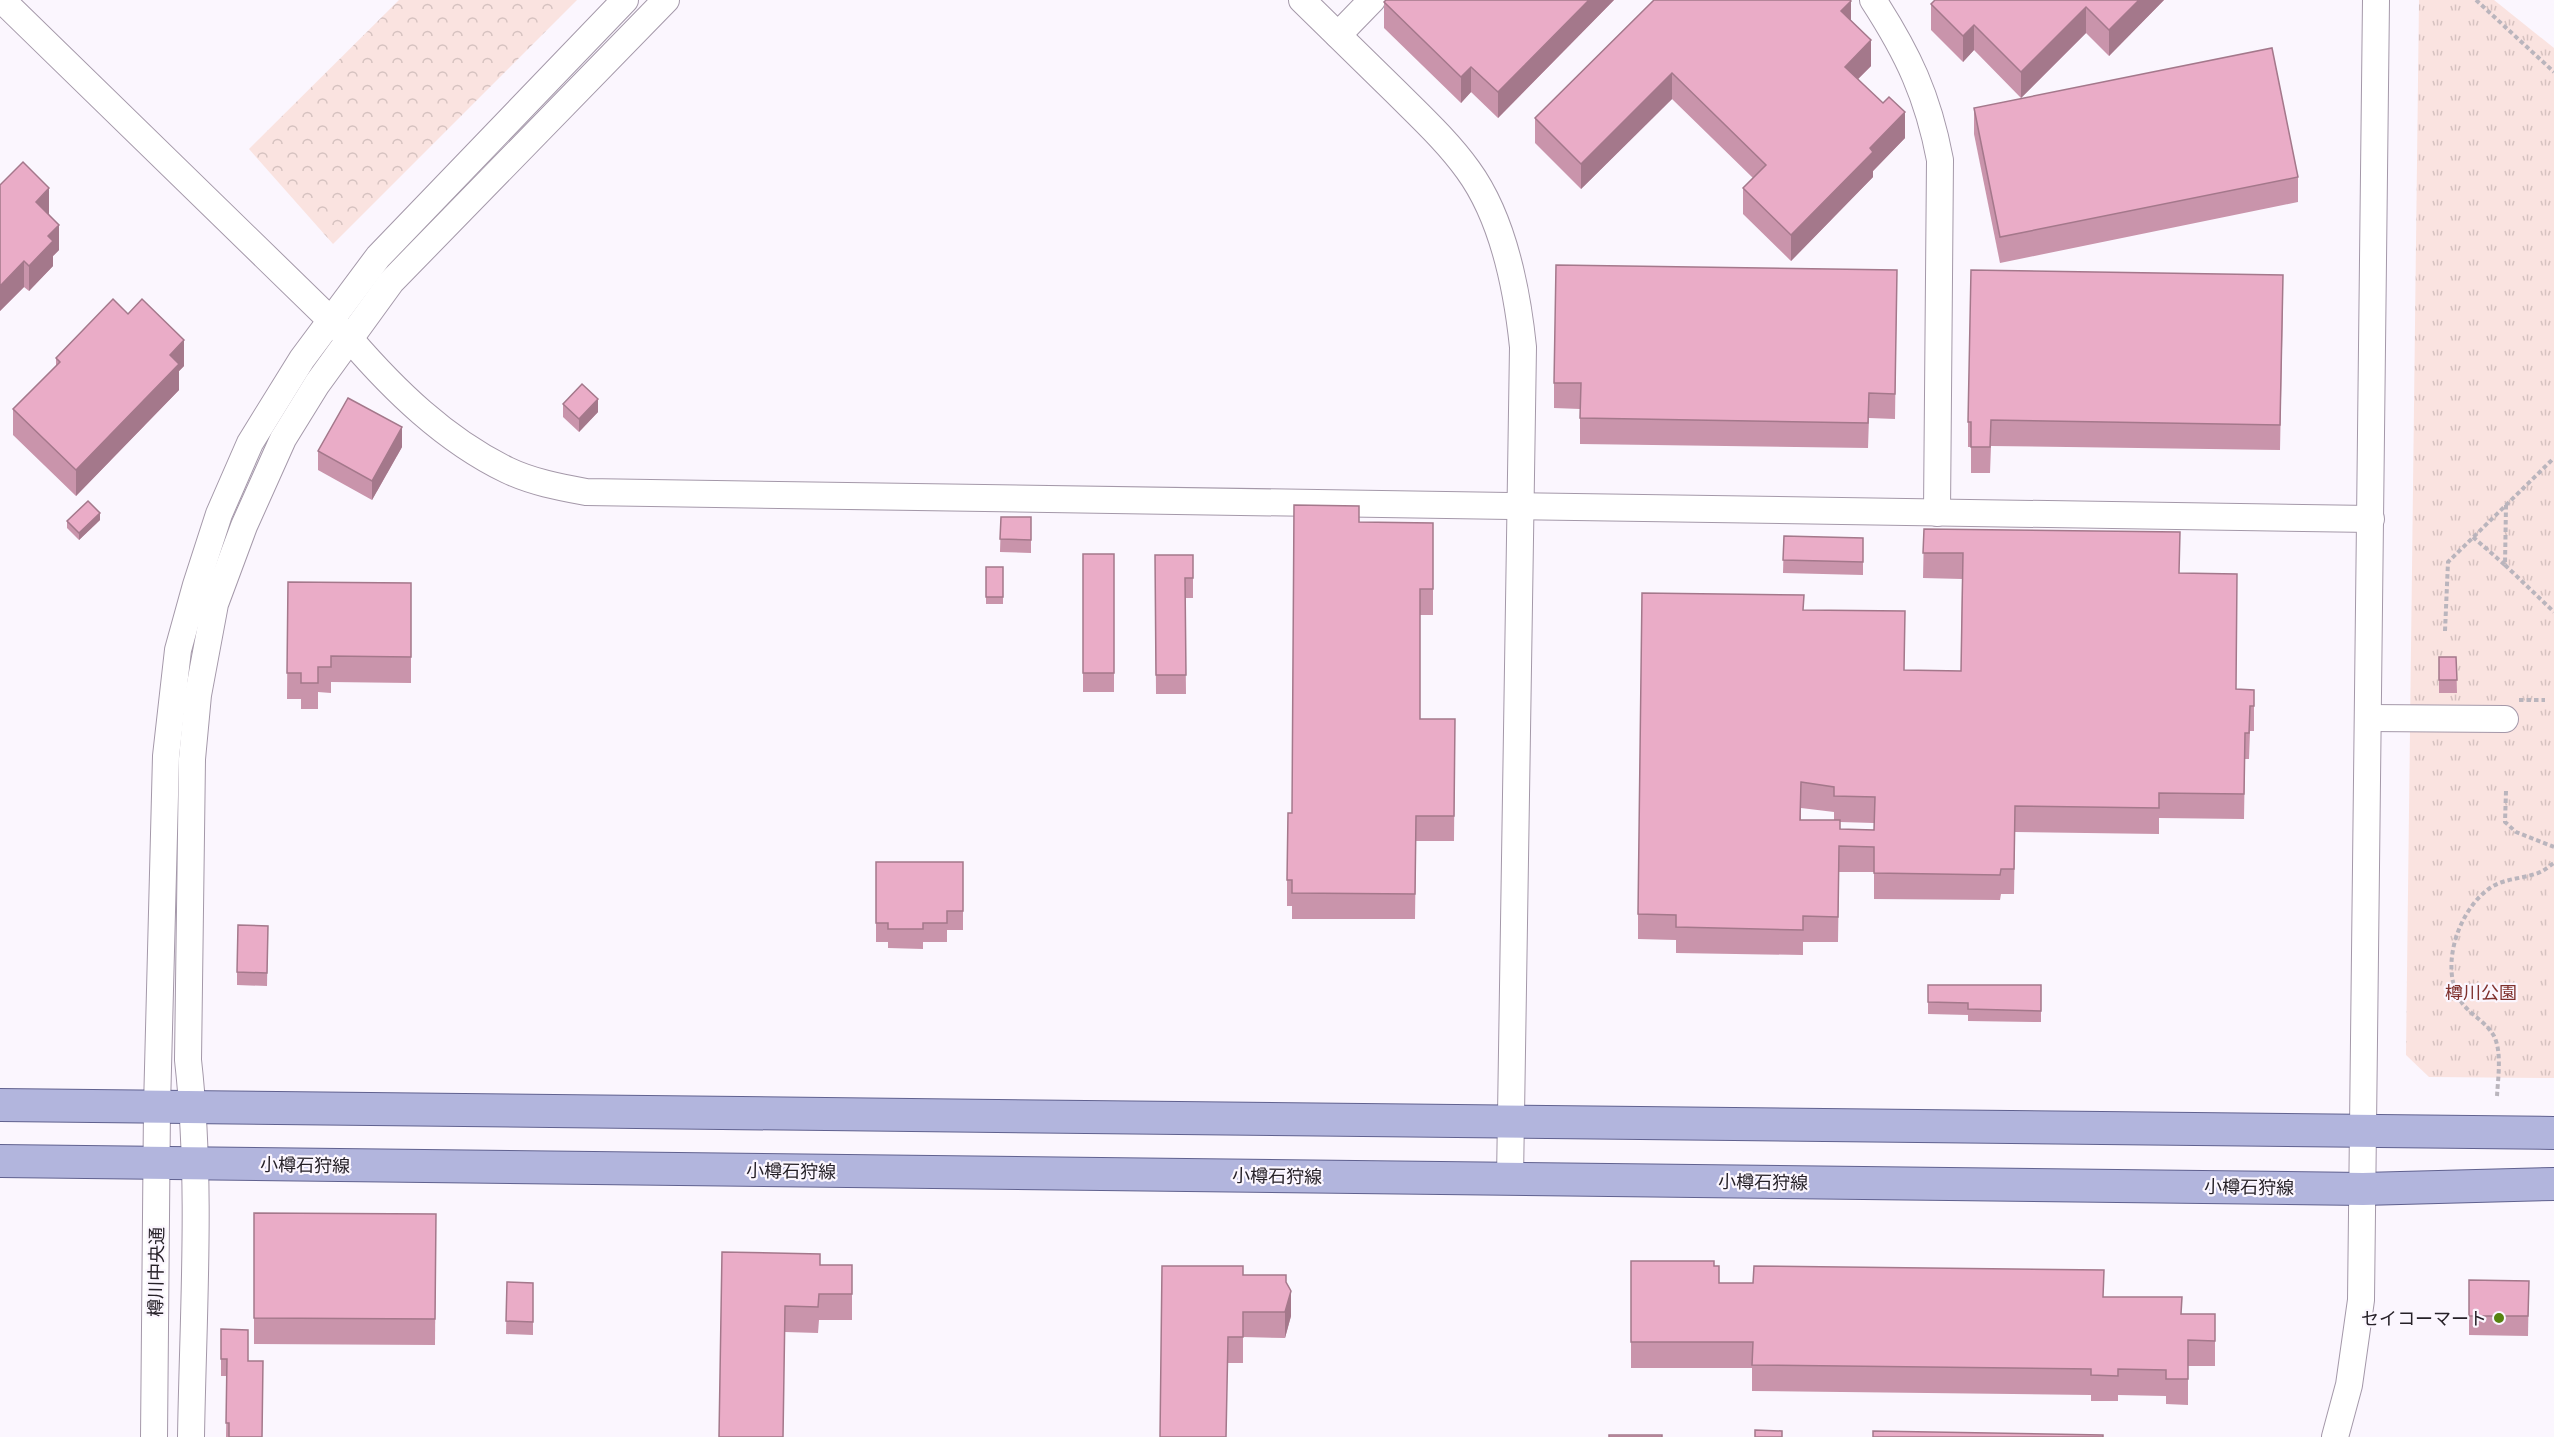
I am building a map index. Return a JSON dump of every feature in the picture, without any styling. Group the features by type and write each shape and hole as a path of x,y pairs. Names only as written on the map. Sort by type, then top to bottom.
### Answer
{"main road":[{"path":"0,1105 2554,1133"},
{"name":"小樽石狩線","path":"0,1161 2363,1189 2554,1184"}],"street":[{"path":"2,0 350,339 391,384 467,447 508,470 548,485 586,492 2371,519"},
{"name":"樽川中央通","path":"154,1437 157,1107 166,756 178,650 219,514 250,443 302,359 378,257 626,0"},
{"name":"樽川中央通","path":"191,1437 194,1164 193,1107 188,1060 192,759 198,695 215,604 244,526 283,439 317,384 391,282 666,0"},
{"path":"1302,0 1427,123 1469,171 1490,211 1509,260 1519,302 1523,347 1510,1179"},
{"path":"1338,35 1372,0"},
{"path":"1874,0 1901,43 1919,81 1933,123 1940,160 1937,513"},
{"path":"2335,1437 2349,1385 2361,1300 2376,0"},
{"path":"2368,718 2505,719"}],"path":[{"path":"2476,0 2554,72"},
{"path":"2445,631 2448,562 2554,458"},
{"path":"2505,565 2506,505"},
{"path":"2473,537 2554,612"},
{"path":"2506,791 2505,822 2516,832 2554,847"},
{"path":"2497,1096 2498,1047 2493,1035 2461,1002 2453,979 2452,955 2456,931 2476,899 2491,888 2506,879 2538,873 2554,863"}],"green space":[{"path":"399,0 577,0 333,244 249,149"},
{"name":"樽川公園","path":"2419,0 2494,0 2554,48 2554,1078 2429,1077 2406,1055"},
{"path":"2548,889 2554,889 2554,1020 2547,1020"}],"building":[{"path":"1386,0 1589,0 1498,92 1471,67 1461,77 1384,2"},
{"path":"1654,0 1850,0 1841,11 1871,40 1845,67 1883,103 1889,97 1905,112 1870,148 1873,152 1791,235 1743,188 1766,165 1672,73 1581,164 1535,118"},
{"path":"1935,0 2139,0 2109,30 2086,7 2021,72 1974,25 1963,36 1931,4"},
{"path":"2272,48 2298,177 2000,237 1974,108"},
{"path":"23,162 49,188 36,202 59,225 48,236 53,241 29,266 24,261 0,286 0,185"},
{"path":"1556,265 1897,270 1895,394 1869,393 1868,423 1580,418 1581,383 1554,383"},
{"path":"1971,270 2283,275 2280,425 1991,420 1990,447 1971,447 1971,422 1968,422"},
{"path":"113,299 128,314 142,299 184,340 170,355 179,364 76,470 13,409 60,362 56,358"},
{"path":"582,384 598,399 579,419 563,404"},
{"path":"348,398 402,427 372,481 318,451"},
{"path":"88,501 100,513 79,533 67,521"},
{"path":"1294,505 1359,506 1359,522 1433,523 1433,589 1420,589 1420,719 1455,719 1454,816 1416,816 1415,894 1292,893 1292,880 1287,880 1288,813 1292,813"},
{"path":"1001,517 1031,517 1031,540 1000,539"},
{"path":"1924,529 2180,532 2179,573 2237,574 2236,689 2254,690 2254,706 2250,706 2249,733 2245,733 2244,794 2159,793 2159,808 2015,806 2014,869 2001,869 2000,875 1874,873 1874,847 1839,846 1838,917 1803,916 1803,930 1676,927 1676,915 1638,914 1642,593 1804,595 1803,610 1905,611 1904,670 1961,671 1963,553 1923,553","holes":["1801,782 1834,787 1834,796 1875,797 1874,830 1840,829 1840,820 1800,820"]},
{"path":"1784,536 1863,538 1863,562 1783,560"},
{"path":"1083,554 1114,554 1114,673 1083,673"},
{"path":"1155,555 1193,555 1193,578 1185,578 1186,675 1156,675"},
{"path":"986,567 1003,567 1003,597 986,597"},
{"path":"288,582 411,583 411,657 331,656 331,667 318,667 318,683 301,683 301,673 287,673"},
{"path":"2439,657 2456,657 2457,680 2439,680"},
{"path":"876,862 963,862 963,911 947,911 947,923 923,923 923,929 888,929 888,923 876,923"},
{"path":"238,925 268,926 267,973 237,972"},
{"path":"1928,985 2041,985 2041,1011 1968,1009 1968,1003 1928,1002"},
{"path":"254,1213 436,1214 435,1319 254,1318"},
{"path":"722,1252 820,1254 820,1265 852,1265 852,1294 819,1294 818,1307 785,1306 783,1437 719,1437"},
{"path":"1631,1261 1714,1261 1714,1266 1719,1266 1719,1283 1753,1283 1754,1266 2104,1270 2103,1297 2182,1297 2181,1314 2215,1314 2215,1341 2188,1340 2188,1379 2166,1379 2166,1370 2118,1369 2118,1376 2091,1375 2091,1369 1752,1365 1753,1342 1631,1342"},
{"path":"1162,1266 1243,1266 1243,1275 1286,1275 1286,1282 1291,1291 1285,1312 1243,1312 1243,1337 1228,1337 1226,1437 1160,1437"},
{"path":"2469,1280 2529,1281 2528,1316 2469,1316"},
{"path":"507,1282 533,1283 533,1322 506,1321"},
{"path":"221,1329 248,1330 248,1361 263,1361 262,1437 229,1437 229,1423 226,1423 227,1359 221,1359"},
{"path":"1755,1430 1782,1431 1782,1437 1755,1437"},
{"path":"1873,1431 2103,1435 2103,1437 1873,1437"},
{"path":"1609,1435 1662,1435 1662,1437 1609,1437"}],"place":[{"name":"セイコーマート","path":"2499,1318"}]}
